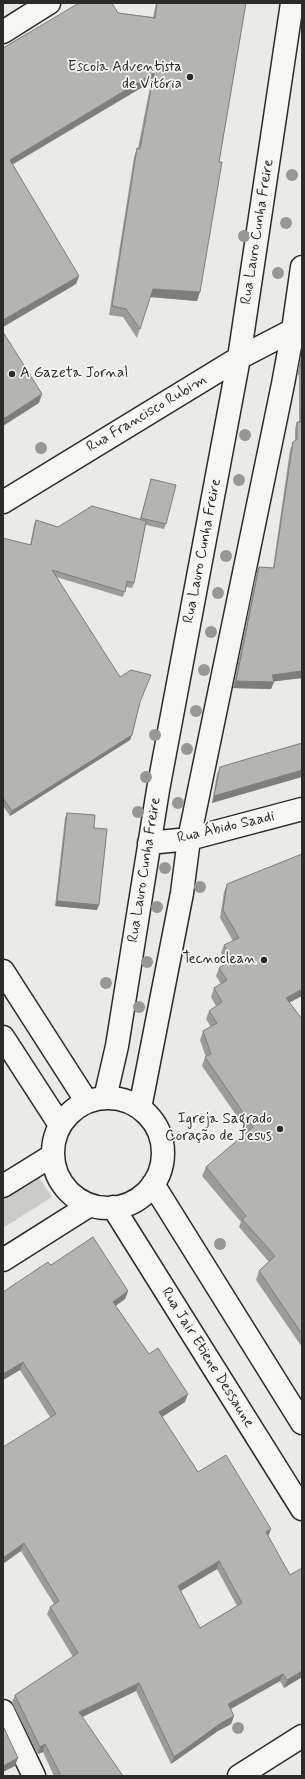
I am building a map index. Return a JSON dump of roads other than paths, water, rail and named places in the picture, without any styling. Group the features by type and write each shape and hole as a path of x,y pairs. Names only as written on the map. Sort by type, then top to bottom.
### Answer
{"street":[{"path":"3,32 49,3"},
{"name":"Rua Lauro Cunha Freire","path":"96,1100 117,1046 149,843 239,358 292,3"},
{"path":"140,1108 182,893 189,839 293,330 302,267"},
{"name":"Rua Francisco Rubim","path":"3,502 239,358 293,330"},
{"name":"Rua Ábido Saadi","path":"149,843 189,839 302,809"},
{"path":"3,971 96,1100"},
{"path":"3,1037 60,1125"},
{"path":"120,1099 140,1108 156,1126 161,1140 162,1163 153,1184 142,1196 128,1204 113,1207 90,1205 77,1198 66,1189 55,1170 53,1156 54,1140 60,1125 72,1112 96,1100 120,1099"},
{"path":"3,1186 53,1156"},
{"path":"153,1184 302,1423"},
{"path":"3,1260 90,1205"},
{"name":"Rua Jair Etiene Dessaune","path":"113,1207 302,1509"},
{"path":"3,1711 34,1776"},
{"path":"239,1776 302,1736"}],"place":[{"name":"Escola Adventista de Vitória","path":"190,77"},
{"name":"A Gazeta Jornal","path":"12,374"},
{"name":"Tecnoclean","path":"264,960"},
{"name":"Igreja Sagrado Coração de Jesus","path":"280,1129"}]}
